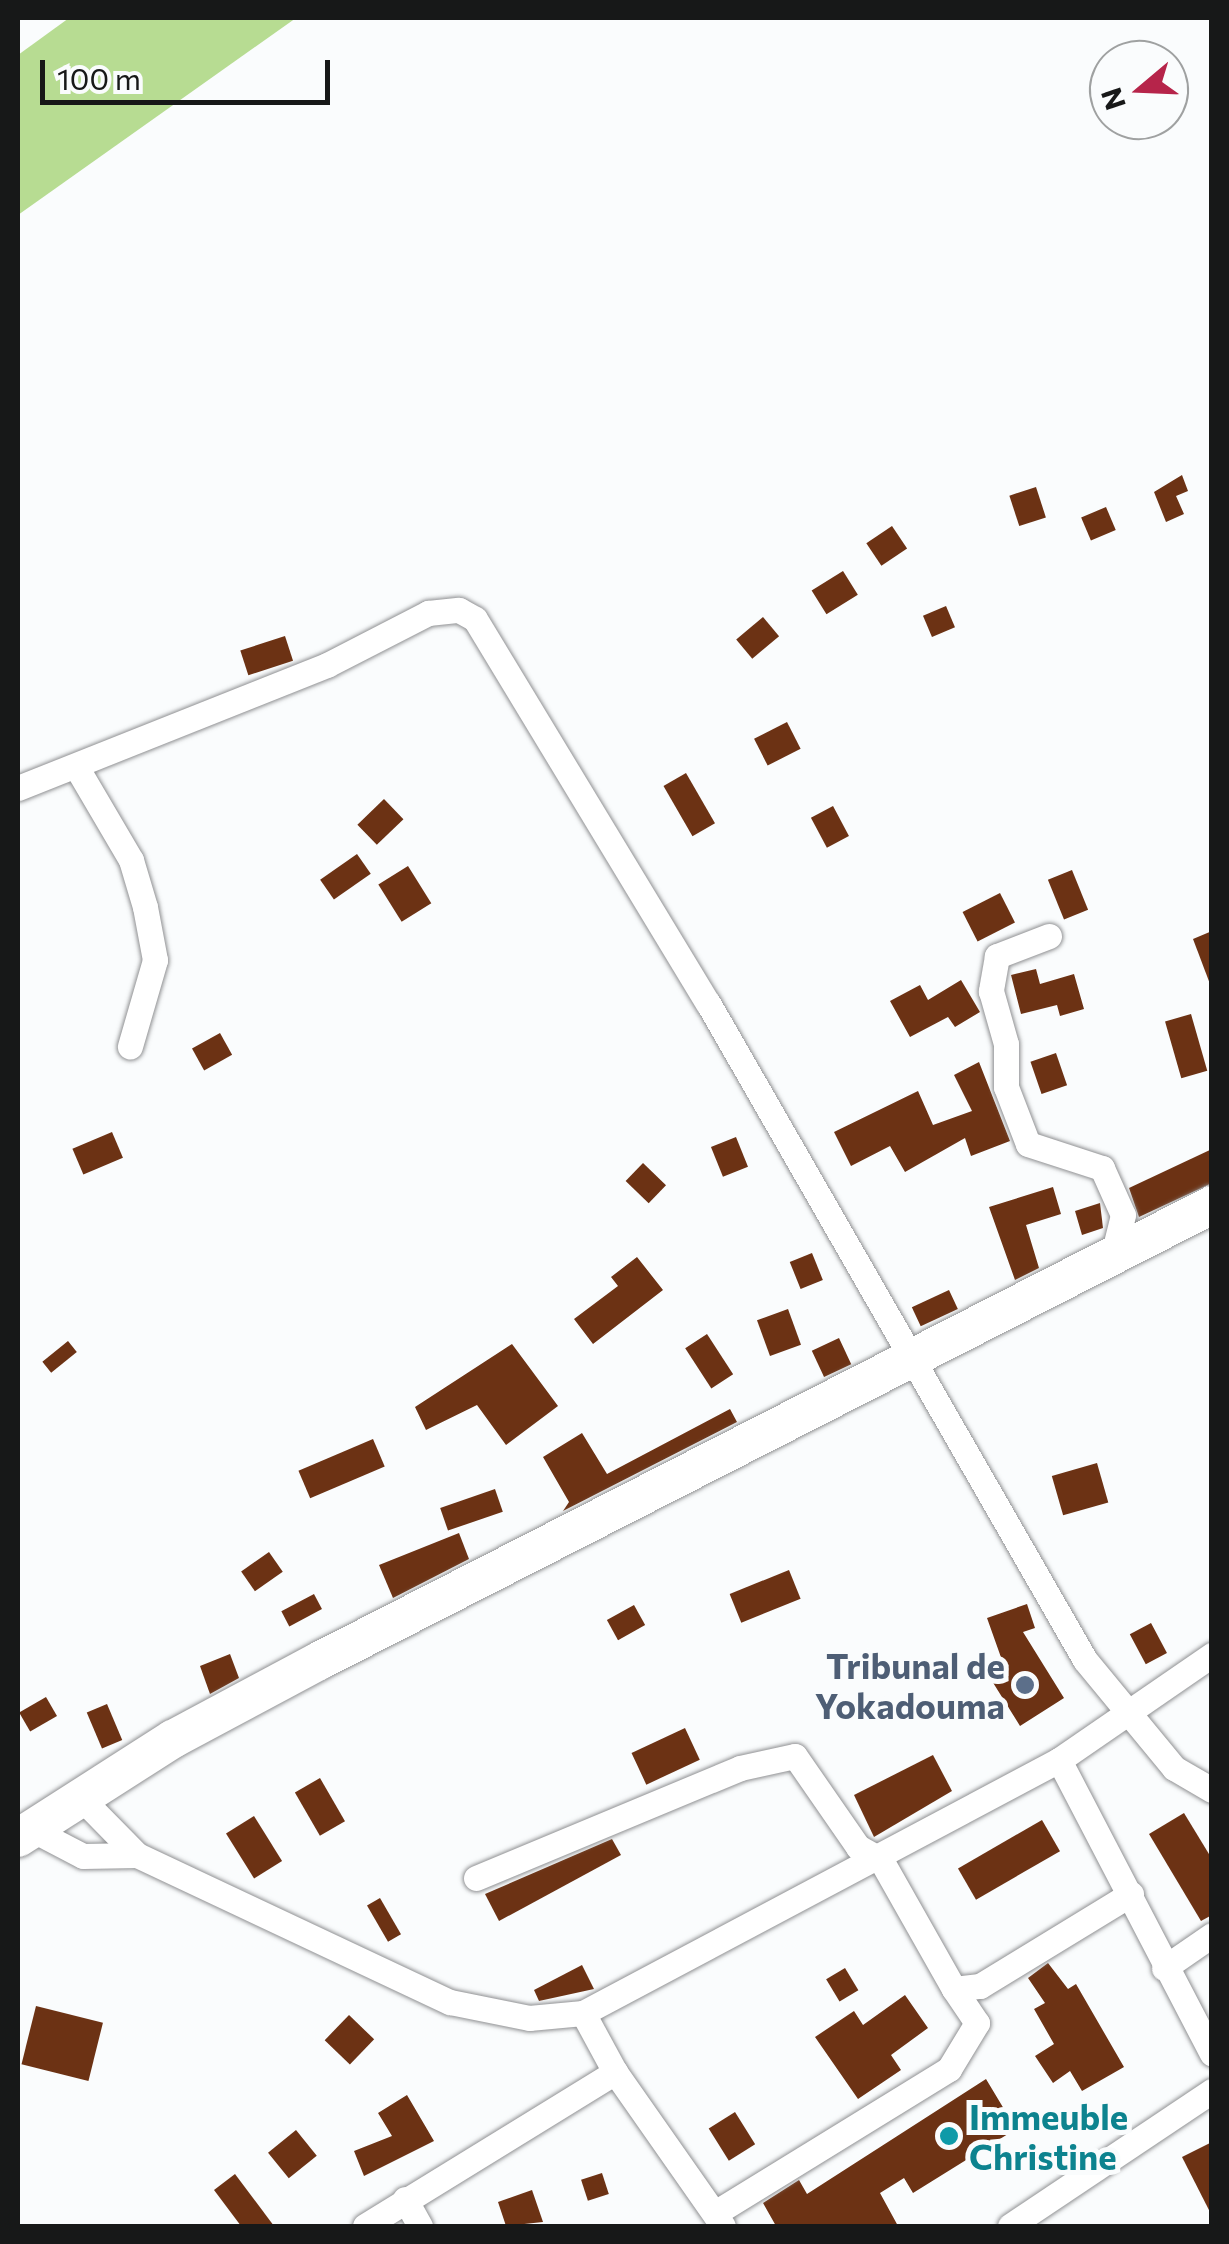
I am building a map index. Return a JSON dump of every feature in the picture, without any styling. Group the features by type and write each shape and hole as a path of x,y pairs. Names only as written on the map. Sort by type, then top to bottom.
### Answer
{"highway":[{"path":"26,1834 319,1661 917,1362 1212,1205"}],"street":[{"path":"18,788 77,768 328,665 428,613 459,610 475,618 917,1362 1085,1660 1174,1768 1212,1790"},
{"path":"77,768 131,860 145,907 155,960 130,1046"},
{"path":"1049,936 997,956 991,991 1006,1044 1006,1087 1028,1144 1102,1168 1122,1215 1112,1255"},
{"path":"82,1799 137,1856 450,2002 529,2018 583,2012 881,1860 1059,1760 1125,1710 1212,1655"},
{"path":"476,1878 740,1768 796,1756 858,1847 881,1860 977,2023 949,2069 719,2220 616,2072 583,2012"},
{"path":"1059,1760 1212,2054"},
{"path":"26,1834 83,1856 137,1856"},
{"path":"954,1989 980,1986 1131,1894"},
{"path":"1164,1968 1212,1935"},
{"path":"365,2226 616,2072"},
{"path":"1019,2224 1212,2091"},
{"path":"405,2199 420,2226"}],"green space":[{"path":"69,18 296,18 18,215 18,55"}],"building":[{"path":"1182,475 1188,491 1176,496 1184,514 1166,522 1154,492"},
{"path":"1036,487 1046,517 1019,526 1009,496"},
{"path":"1106,507 1116,530 1091,541 1081,518"},
{"path":"892,526 907,548 881,566 866,543"},
{"path":"843,571 858,595 826,614 812,591"},
{"path":"946,606 955,627 932,637 923,616"},
{"path":"763,617 779,636 752,659 736,639"},
{"path":"285,636 293,661 248,675 240,651"},
{"path":"787,722 801,749 768,766 754,739"},
{"path":"686,773 715,823 692,836 663,786"},
{"path":"384,799 403,819 377,845 357,825"},
{"path":"833,806 849,836 827,848 811,818"},
{"path":"357,854 371,874 334,899 320,880"},
{"path":"408,866 431,903 402,922 378,885"},
{"path":"1072,870 1088,910 1064,920 1048,880"},
{"path":"1000,893 1015,922 978,941 963,912"},
{"path":"1212,931 1212,983 1210,984 1193,939"},
{"path":"1036,969 1040,984 1074,974 1084,1009 1060,1016 1057,1005 1021,1014 1011,975"},
{"path":"961,980 980,1012 955,1027 948,1017 910,1037 890,1001 920,985 928,1000"},
{"path":"1191,1014 1207,1071 1181,1078 1165,1021"},
{"path":"220,1033 232,1055 204,1070 192,1049"},
{"path":"1056,1053 1067,1085 1042,1094 1030,1062"},
{"path":"979,1062 1010,1141 971,1156 965,1138 905,1172 890,1146 851,1166 834,1132 918,1091 933,1125 972,1111 954,1075"},
{"path":"112,1132 123,1158 83,1175 72,1149"},
{"path":"736,1137 748,1167 723,1177 711,1147"},
{"path":"1212,1149 1212,1183 1139,1217 1129,1188"},
{"path":"643,1163 666,1185 649,1203 626,1181"},
{"path":"1053,1187 1061,1214 1026,1225 1039,1268 1015,1280 989,1207"},
{"path":"1100,1203 1103,1228 1082,1235 1075,1211"},
{"path":"812,1253 823,1280 801,1289 790,1262"},
{"path":"637,1257 663,1290 593,1344 574,1319 618,1286 611,1277"},
{"path":"949,1290 958,1309 921,1326 912,1307"},
{"path":"788,1309 801,1345 770,1356 757,1320"},
{"path":"707,1334 733,1374 711,1388 685,1348"},
{"path":"839,1338 851,1364 824,1377 812,1351"},
{"path":"68,1341 77,1352 51,1373 42,1362"},
{"path":"512,1344 558,1406 506,1445 477,1405 426,1430 415,1407"},
{"path":"730,1409 737,1422 563,1511 569,1502 543,1457 582,1433 607,1474"},
{"path":"373,1439 385,1467 310,1498 298,1471"},
{"path":"1097,1463 1108,1502 1063,1515 1052,1476"},
{"path":"495,1489 503,1512 448,1531 440,1508"},
{"path":"459,1533 469,1559 393,1598 379,1565"},
{"path":"269,1552 283,1572 255,1591 241,1572"},
{"path":"789,1570 801,1599 741,1623 730,1594"},
{"path":"314,1594 322,1609 289,1626 281,1611"},
{"name":"Tribunal de Yokadouma","path":"1027,1604 1035,1628 1023,1632 1064,1698 1020,1726 987,1673 1003,1663 987,1618"},
{"path":"634,1605 645,1625 618,1640 607,1620"},
{"path":"1151,1623 1167,1653 1146,1664 1130,1634"},
{"path":"230,1654 239,1678 210,1694 200,1666"},
{"path":"46,1697 57,1716 30,1732 19,1712"},
{"path":"107,1704 122,1740 102,1748 87,1713"},
{"path":"685,1728 700,1760 646,1785 632,1753"},
{"path":"933,1755 952,1791 874,1837 854,1795"},
{"path":"320,1778 345,1821 320,1836 295,1793"},
{"path":"1184,1813 1212,1859 1212,1915 1201,1921 1149,1834"},
{"path":"254,1816 282,1861 254,1878 226,1833"},
{"path":"1042,1820 1060,1851 976,1900 958,1868"},
{"path":"612,1839 621,1855 499,1921 485,1894"},
{"path":"380,1898 401,1934 388,1942 367,1905"},
{"path":"1048,1963 1068,1989 1076,1984 1124,2067 1082,2091 1070,2071 1053,2083 1035,2056 1054,2044 1034,2009 1045,2003 1028,1978"},
{"path":"582,1965 594,1989 539,2001 534,1990"},
{"path":"845,1968 858,1990 840,2002 826,1979"},
{"path":"905,1995 928,2028 891,2055 901,2070 858,2099 815,2037 854,2011 863,2025"},
{"path":"36,2006 103,2023 88,2081 21,2064"},
{"path":"349,2015 374,2039 350,2064 325,2040"},
{"path":"986,2079 1016,2129 913,2193 904,2178 880,2193 898,2226 776,2226 763,2203 799,2180 807,2194"},
{"path":"407,2095 434,2141 364,2176 354,2151 392,2136 378,2113"},
{"path":"735,2112 755,2144 729,2161 709,2128"},
{"path":"296,2130 317,2156 289,2178 268,2153"},
{"path":"1212,2142 1212,2216 1182,2157"},
{"path":"602,2173 609,2194 588,2201 581,2180"},
{"path":"235,2174 274,2226 241,2226 214,2190"},
{"path":"532,2190 543,2222 506,2226 498,2202"}],"place":[{"name":"Tribunal de Yokadouma","path":"1025,1685"},
{"name":"Immeuble Christine","path":"949,2136"}]}
